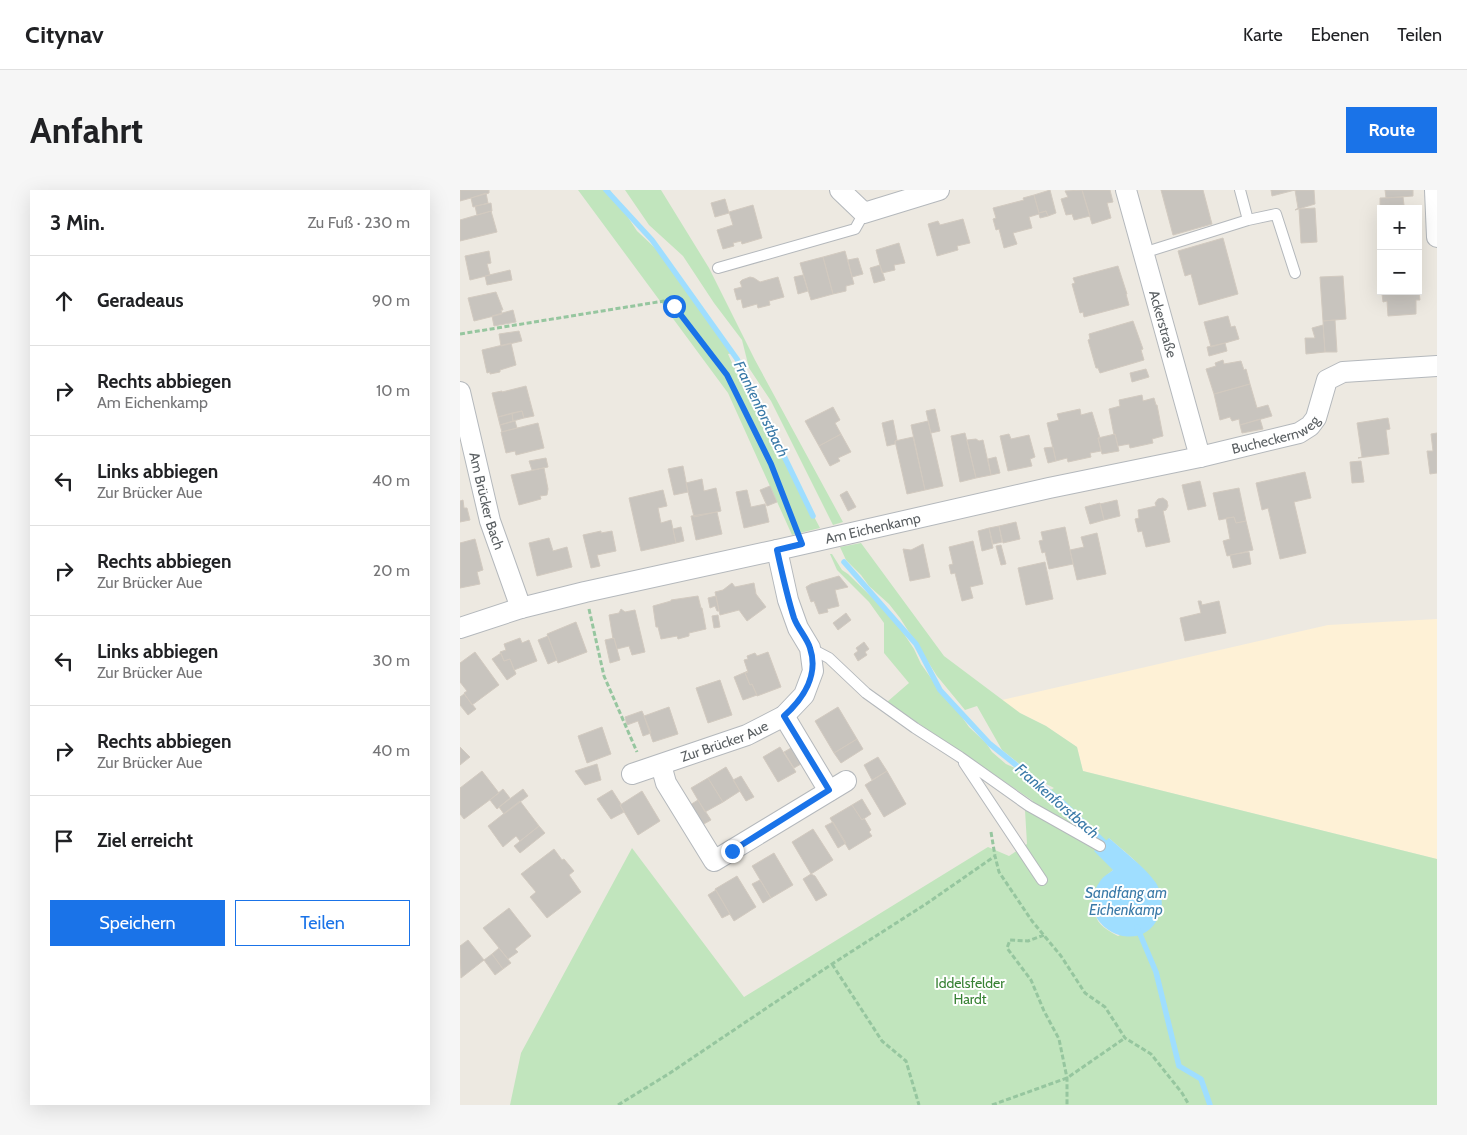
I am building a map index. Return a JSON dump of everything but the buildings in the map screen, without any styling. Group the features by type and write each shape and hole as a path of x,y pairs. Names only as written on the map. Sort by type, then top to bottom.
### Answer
{"street":[{"path":"840,190 864,212 939,190"},
{"name":"Ackerstraße","path":"1126,190 1200,457"},
{"path":"1435,190 1437,237"},
{"name":"Bucheckernweg","path":"1200,457 1299,433 1310,426 1316,418 1327,380 1343,372 1437,366"},
{"name":"Am Brücker Bach","path":"460,392 490,520 521,608"},
{"name":"Am Eichenkamp","path":"460,628 521,608 585,592 1048,488 1200,457"},
{"name":"Zur Brücker Aue","path":"646,770 747,735 784,716 804,695 813,671 810,648 798,628 788,600 777,550"},
{"name":"Zur Brücker Aue","path":"646,770 666,783 714,861 838,786 784,716"}],"lane":[{"path":"1240,190 1248,220"},
{"path":"718,268 855,229 864,212"},
{"path":"1143,253 1248,220 1276,214 1295,273"},
{"path":"810,648 829,658 866,693 1029,806 1100,846"},
{"path":"960,757 1042,880"}],"path":[{"path":"460,334 664,302 674,306 727,375 771,464 802,544"},
{"path":"585,592 604,676 646,770"},
{"path":"987,798 994,856 999,872 1062,956 1085,993 1105,1007 1125,1038 1151,1054 1182,1093 1189,1105"},
{"path":"618,1105 670,1073 832,964 926,904 994,856"},
{"path":"1044,934 1028,941 1010,940 1007,948 1031,980 1044,1011 1059,1039 1067,1078 1067,1105"},
{"path":"832,964 882,1041 906,1061 919,1105"},
{"path":"992,1105 1067,1078 1125,1038"}],"shaded area":[{"path":"1437,619 1437,859 1083,771 1077,747 1002,700 1328,625"}],"green space":[{"path":"578,190 610,190 637,231 670,262 698,307 734,353 728,354 732,363 765,423 767,423 820,528 792,535 728,393"},
{"path":"625,190 661,190 709,268 755,360 843,522 833,525 771,401 749,368 742,340 714,303 683,256 649,225"},
{"name":"Iddelsfelder Hardt","path":"861,543 944,656 1020,713 1046,726 1077,747 1083,771 1437,859 1437,1105 510,1105 521,1053 632,848 744,997 988,847 1009,856 1027,844 1025,810 1033,801 887,702 909,683 884,653 884,623 869,602 837,570 830,554 832,554 842,570 894,619 914,649 921,664 948,702 952,703 969,727 986,743 992,752 1006,764 1021,771 1027,780 1045,793 1054,788 1029,775 1027,770 1002,750 977,706 965,710 937,676 900,618 846,560 840,547","holes":["1109,838 1147,873 1159,894 1161,906 1158,918 1118,936 1104,928 1095,914 1102,882 1113,870"]}],"water":[{"name":"Sandfang am Eichenkamp","path":"1109,838 1146,871 1160,891 1162,903 1159,916 1150,929 1137,936 1124,936 1111,931 1100,923 1094,911 1093,898 1099,883 1103,877 1113,870 1094,851"}],"waterway":[{"name":"Frankenforstbach","path":"606,190 652,240 737,359 813,516"},
{"name":"Frankenforstbach","path":"844,562 916,644 940,690 990,744 1063,803 1104,842 1107,849"},
{"name":"Frankenforstbach","path":"1137,927 1156,972 1179,1066 1201,1079 1210,1105"}],"route":[{"path":"674,306 727,375 771,464 802,544 777,550 788,600 798,628 810,648 813,671 804,695 784,716 829,790 732,851"}]}
